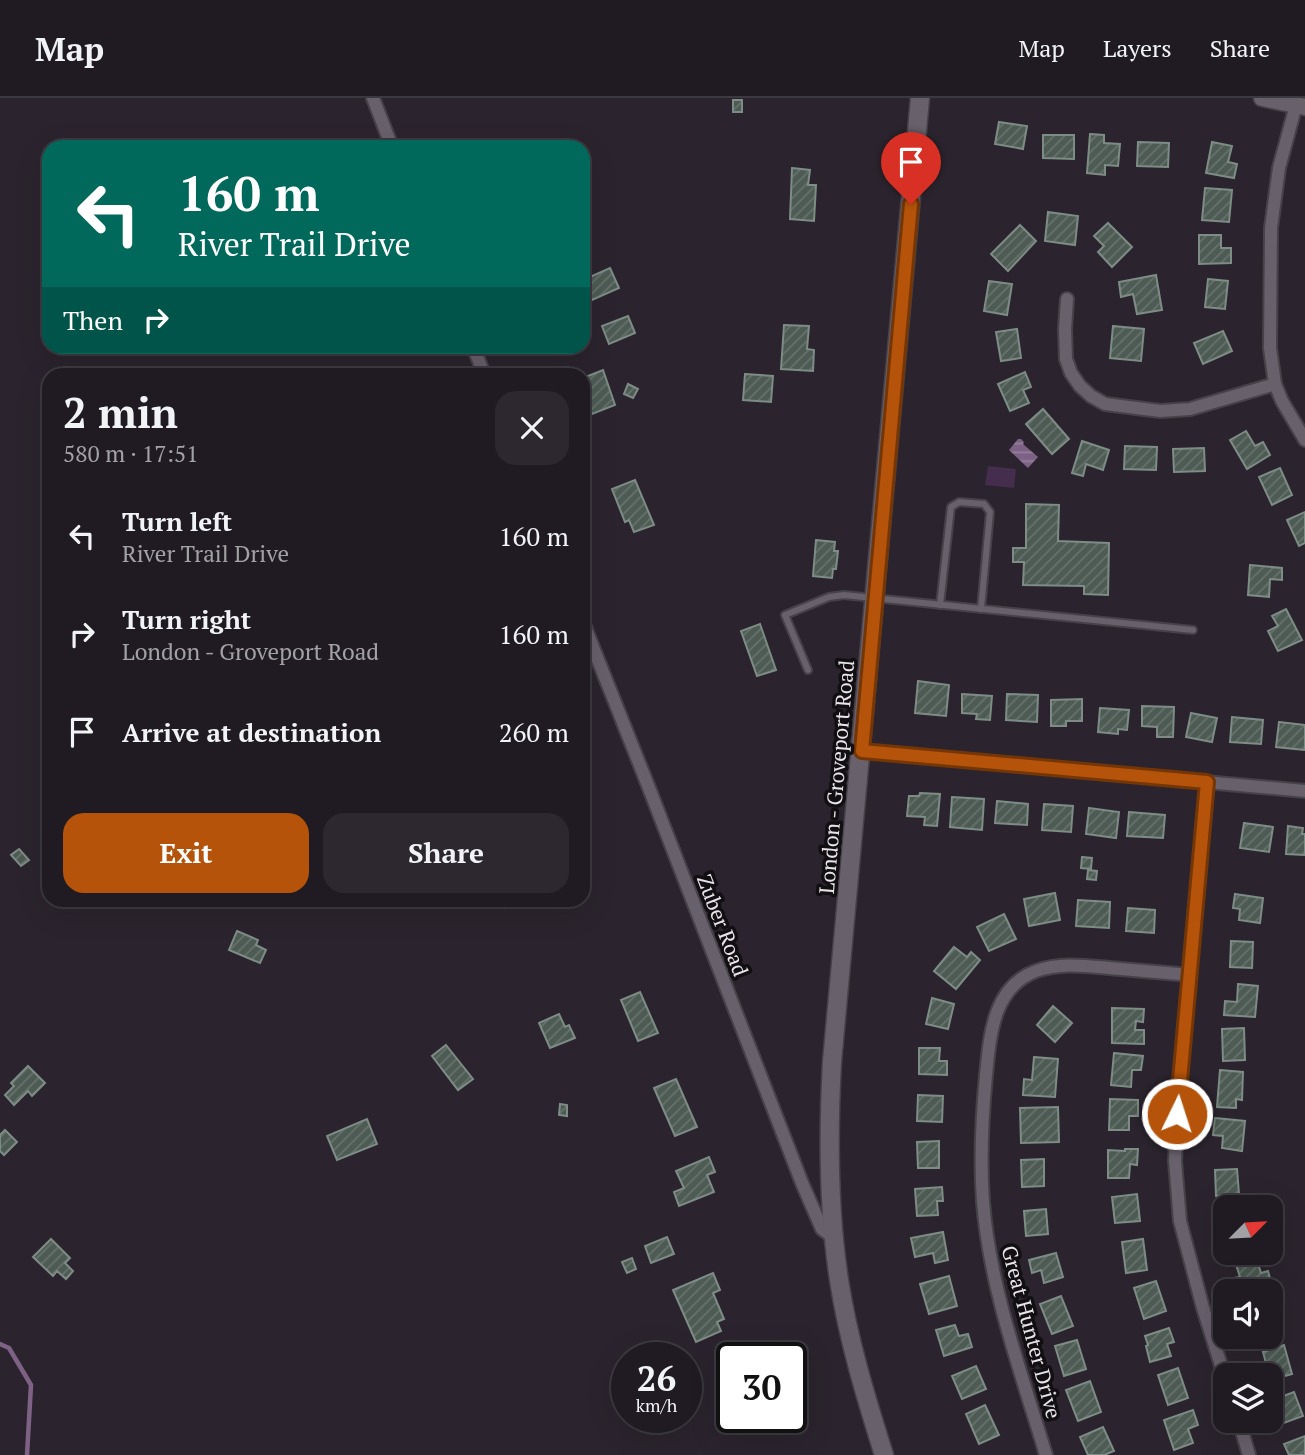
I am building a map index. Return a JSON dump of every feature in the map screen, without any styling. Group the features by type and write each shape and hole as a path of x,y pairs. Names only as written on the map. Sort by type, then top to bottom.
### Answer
{"main road":[{"name":"London - Groveport Road","path":"884,1455 844,1307 834,1238 829,1110 920,98"}],"street":[{"path":"373,98 390,140"},
{"path":"1262,98 1300,106 1279,168 1271,228 1269,348 1275,384 1305,440"},
{"path":"1067,299 1066,359 1071,373 1080,386 1105,404 1160,411 1190,409 1275,384"},
{"name":"Zuber Road","path":"590,640 802,1183 822,1228 834,1238"},
{"path":"862,751 1305,791"},
{"path":"1207,782 1175,1161 1180,1221 1220,1363"},
{"name":"Great Hunter Drive","path":"1046,1455 1005,1321 992,1263 983,1203 981,1144 990,1035 996,1011 1017,982 1035,971 1056,966 1076,965 1190,975"},
{"path":"1243,1433 1249,1455"}],"lane":[{"path":"940,605 951,507 959,502 984,504 990,512 981,609"},
{"path":"808,670 785,615 829,597 844,595 1193,630"}],"shaded area":[{"path":"1018,439 1038,457 1028,468 1009,450"},
{"path":"988,466 1016,469 1014,488 985,485"}],"building":[{"path":"733,100 742,100 742,112 733,112"},
{"path":"999,122 1027,126 1023,149 995,144"},
{"path":"1090,134 1104,135 1104,143 1120,144 1118,166 1105,165 1105,175 1087,173"},
{"path":"1043,135 1074,135 1074,159 1043,158"},
{"path":"1138,142 1169,143 1168,167 1137,166"},
{"path":"1212,142 1232,146 1228,162 1237,164 1234,178 1206,173"},
{"path":"792,168 810,170 808,185 816,185 814,221 790,219"},
{"path":"1205,188 1232,190 1229,222 1202,220"},
{"path":"1048,212 1078,216 1075,245 1045,241"},
{"path":"1108,223 1132,247 1112,267 1098,252 1104,246 1094,236"},
{"path":"1020,225 1036,241 1008,271 991,254"},
{"path":"1199,235 1221,235 1221,248 1231,248 1231,263 1199,264"},
{"path":"610,268 619,288 592,300 590,277"},
{"path":"1156,275 1162,310 1137,314 1133,294 1121,297 1119,282"},
{"path":"1208,279 1228,281 1225,309 1205,307"},
{"path":"989,281 1012,284 1007,315 984,311"},
{"path":"628,316 635,333 609,344 602,326"},
{"path":"784,325 809,326 807,349 814,350 813,371 781,369"},
{"path":"1113,326 1144,329 1141,361 1110,358"},
{"path":"1017,329 1021,358 1001,361 996,332"},
{"path":"1223,331 1232,351 1203,364 1194,343"},
{"path":"603,370 615,405 592,414 590,375"},
{"path":"1025,372 1031,387 1023,390 1029,403 1010,411 998,384"},
{"path":"745,374 773,376 771,402 743,400"},
{"path":"628,384 638,389 633,398 624,394"},
{"path":"1043,409 1069,439 1052,454 1026,424"},
{"path":"1246,431 1255,446 1263,442 1270,455 1247,469 1230,440"},
{"path":"1082,441 1109,450 1103,470 1086,464 1083,476 1072,473"},
{"path":"1125,446 1157,447 1156,470 1124,469"},
{"path":"1204,448 1205,471 1174,472 1173,449"},
{"path":"1280,468 1292,495 1272,505 1259,477"},
{"path":"635,480 654,525 634,532 629,520 625,522 612,489"},
{"path":"1026,504 1059,505 1058,541 1109,543 1108,595 1084,594 1084,586 1023,585 1024,562 1013,562 1013,548 1026,548"},
{"path":"1305,512 1305,543 1299,546 1287,520"},
{"path":"816,540 835,542 834,551 838,551 832,578 813,576"},
{"path":"1250,565 1282,568 1282,580 1270,579 1269,597 1248,595"},
{"path":"1286,609 1302,640 1278,651 1268,631 1278,626 1272,616"},
{"path":"760,624 776,670 757,676 741,631"},
{"path":"918,681 949,685 946,716 915,713"},
{"path":"962,694 992,696 990,720 976,719 977,714 962,713"},
{"path":"1007,694 1038,695 1037,722 1006,720"},
{"path":"1082,699 1082,721 1066,721 1066,726 1051,726 1051,700"},
{"path":"1142,706 1174,707 1173,737 1157,737 1157,727 1142,726"},
{"path":"1100,708 1129,710 1127,730 1118,729 1118,734 1098,732"},
{"path":"1191,713 1217,718 1212,742 1186,737"},
{"path":"1232,717 1263,720 1261,744 1230,742"},
{"path":"1279,722 1305,725 1305,750 1276,747"},
{"path":"920,793 940,794 937,826 924,825 925,817 907,816 909,796 919,796"},
{"path":"952,797 984,799 982,830 950,827"},
{"path":"997,801 1028,804 1027,825 995,823"},
{"path":"1044,804 1073,806 1071,832 1042,830"},
{"path":"1089,808 1119,812 1116,838 1086,834"},
{"path":"1129,812 1165,815 1163,838 1127,836"},
{"path":"1244,823 1273,827 1269,852 1240,848"},
{"path":"1288,826 1303,828 1305,855 1286,854"},
{"path":"19,849 29,860 21,866 11,855"},
{"path":"1082,857 1092,858 1091,869 1081,868"},
{"path":"1088,870 1097,871 1096,880 1087,879"},
{"path":"1055,893 1060,920 1029,926 1024,899"},
{"path":"1235,894 1263,898 1260,923 1239,920 1240,909 1233,908"},
{"path":"1078,900 1110,902 1109,928 1076,926"},
{"path":"1128,908 1155,910 1154,933 1126,931"},
{"path":"1004,914 1016,939 989,951 977,927"},
{"path":"237,931 258,940 256,945 266,950 260,963 229,950"},
{"path":"1231,941 1253,942 1252,968 1230,967"},
{"path":"954,947 967,957 971,952 980,960 956,989 934,971"},
{"path":"1238,984 1258,986 1255,1017 1224,1015 1225,1001 1237,1002"},
{"path":"640,992 658,1033 638,1041 621,1000"},
{"path":"932,998 954,1004 948,1029 926,1024"},
{"path":"1053,1006 1072,1023 1055,1042 1037,1025"},
{"path":"1112,1008 1144,1009 1143,1022 1136,1021 1135,1030 1144,1030 1144,1044 1112,1043"},
{"path":"559,1014 565,1027 569,1025 575,1038 550,1048 539,1023"},
{"path":"1244,1028 1245,1060 1223,1061 1222,1029"},
{"path":"446,1045 473,1079 458,1090 432,1056"},
{"path":"919,1048 940,1048 939,1061 947,1061 947,1075 919,1074"},
{"path":"1114,1053 1143,1056 1141,1070 1132,1070 1131,1087 1111,1085"},
{"path":"1034,1057 1058,1059 1055,1097 1023,1095 1024,1079 1032,1080"},
{"path":"28,1066 45,1083 32,1096 28,1091 14,1105 5,1095 14,1086 11,1083"},
{"path":"1220,1070 1243,1072 1242,1100 1236,1099 1236,1108 1217,1107"},
{"path":"676,1079 697,1127 675,1136 654,1088"},
{"path":"918,1095 943,1096 942,1122 917,1121"},
{"path":"1110,1099 1138,1100 1138,1116 1129,1116 1129,1130 1109,1130"},
{"path":"560,1104 567,1105 567,1116 559,1115"},
{"path":"1058,1107 1059,1142 1021,1143 1020,1108"},
{"path":"1215,1118 1245,1121 1242,1151 1222,1148 1223,1136 1213,1135"},
{"path":"367,1119 377,1144 337,1160 327,1136"},
{"path":"5,1130 17,1142 4,1155 0,1151 0,1135"},
{"path":"939,1141 939,1168 918,1168 917,1142"},
{"path":"1138,1149 1137,1165 1130,1164 1129,1178 1108,1178 1108,1150"},
{"path":"709,1157 715,1172 707,1175 714,1192 679,1206 674,1192 684,1188 676,1171"},
{"path":"1044,1159 1044,1186 1022,1187 1021,1160"},
{"path":"1237,1169 1239,1194 1216,1195 1215,1170"},
{"path":"942,1187 943,1201 937,1201 938,1215 917,1216 915,1189"},
{"path":"1137,1194 1140,1221 1115,1223 1112,1197"},
{"path":"1046,1209 1048,1234 1026,1236 1024,1211"},
{"path":"943,1232 948,1260 935,1263 933,1253 915,1257 911,1238"},
{"path":"667,1237 674,1254 651,1263 645,1246"},
{"path":"51,1239 70,1258 65,1263 73,1271 66,1279 57,1271 53,1276 33,1257"},
{"path":"1143,1239 1147,1270 1126,1273 1122,1242"},
{"path":"1056,1253 1063,1277 1044,1283 1041,1270 1032,1273 1029,1260"},
{"path":"632,1258 636,1269 627,1273 622,1262"},
{"path":"1236,1265 1258,1265 1261,1273 1268,1271 1270,1279 1234,1278 1240,1277"},
{"path":"713,1273 720,1290 713,1293 724,1319 717,1322 721,1331 696,1342 673,1290"},
{"path":"949,1276 957,1306 929,1314 920,1284"},
{"path":"1156,1281 1166,1311 1144,1319 1134,1288"},
{"path":"1061,1296 1073,1326 1052,1334 1040,1304"},
{"path":"955,1325 959,1336 968,1334 972,1347 944,1356 936,1330"},
{"path":"1169,1328 1174,1342 1167,1344 1171,1356 1150,1362 1145,1336"},
{"path":"1077,1340 1086,1369 1064,1376 1055,1346"},
{"path":"1283,1345 1292,1374 1283,1376 1283,1363 1266,1363 1263,1352 1283,1349"},
{"path":"976,1366 986,1389 962,1399 952,1376"},
{"path":"1178,1368 1188,1398 1168,1405 1158,1375"},
{"path":"1090,1381 1101,1412 1078,1421 1066,1390"},
{"path":"1294,1392 1303,1416 1283,1423 1283,1396"},
{"path":"985,1405 999,1435 979,1444 966,1414"},
{"path":"1193,1410 1198,1425 1188,1429 1193,1443 1174,1450 1164,1420"},
{"path":"1103,1427 1114,1451 1104,1455 1088,1455 1080,1437"},
{"path":"1305,1436 1305,1455 1289,1455 1284,1444"}],"waterway":[{"path":"0,1344 9,1348 31,1385 27,1455"}],"route":[{"path":"911,204 862,751 1207,782 1177,1114"}]}
